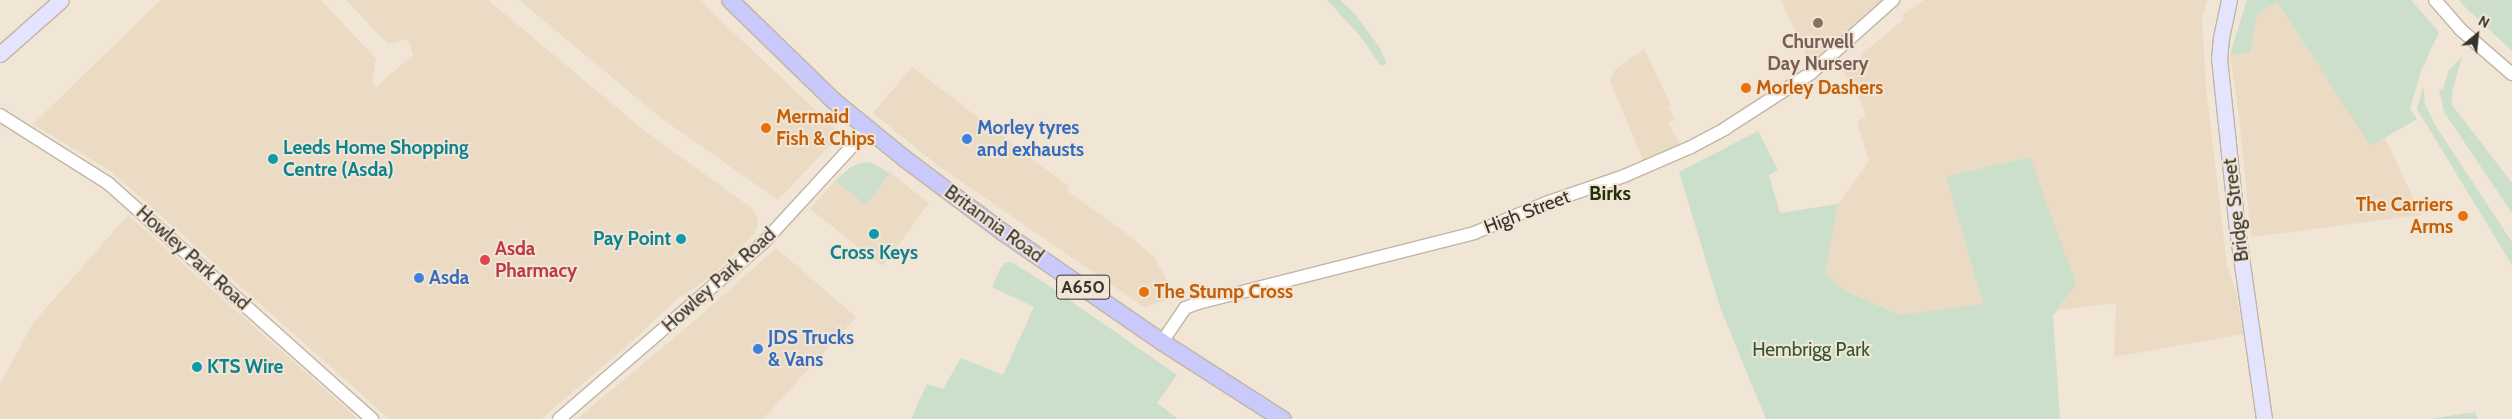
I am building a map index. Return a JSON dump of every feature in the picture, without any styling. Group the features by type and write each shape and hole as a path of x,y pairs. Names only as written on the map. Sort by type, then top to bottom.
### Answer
{"main road":[{"path":"0,54 61,0"},
{"name":"Britannia Road","path":"730,0 868,130 1004,233 1162,342 1282,419"},
{"name":"Bridge Street","path":"2229,0 2221,37 2219,58 2237,229 2264,419"}],"street":[{"name":"High Street","path":"1162,342 1185,308 1198,303 1474,232 1546,203 1624,176 1691,147 1726,128 1811,72 1893,0"},
{"path":"2435,0 2460,30 2512,74"},
{"name":"Howley Park Road","path":"0,115 109,184 372,419"},
{"name":"Howley Park Road","path":"559,419 763,243 868,130"}],"shaded area":[{"path":"161,0 321,0 376,59 372,81 376,87 413,55 408,39 388,44 346,0 488,0 646,132 753,209 758,219 757,227 754,234 713,275 676,300 629,344 541,419 389,419 112,172 33,124"},
{"path":"519,0 699,0 841,134 778,200 661,118"},
{"path":"1781,0 1889,0 1811,65"},
{"path":"1924,0 2207,0 2202,18 2206,87 2227,265 2236,292 2243,334 2114,357 2116,303 2058,310 2076,284 1946,177 1983,305 1900,315 1845,291 1824,273 1838,204 1869,161 1857,122 1866,116 1856,91 1842,71 1904,19 1902,15"},
{"path":"2277,2 2371,145 2385,138 2421,215 2251,237 2239,116 2230,54 2250,53 2257,15"},
{"path":"1644,49 1671,105 1668,108 1675,119 1668,123 1681,146 1645,164 1610,81 1614,71"},
{"path":"912,67 1069,187 1067,191 1122,230 1153,256 1173,290 1174,298 1144,307 936,164 873,113"},
{"path":"890,173 929,203 883,266 810,209 835,181 866,205"},
{"path":"128,215 358,419 0,419 0,384 33,323"},
{"path":"776,248 856,317 763,419 577,419 700,316"}],"green space":[{"path":"1327,0 1340,0 1355,14 1380,48 1386,62 1385,65 1381,66 1361,37"},
{"path":"2247,0 2411,0 2439,32 2421,71 2410,109 2417,119 2371,146 2277,2 2257,15 2250,53 2230,54"},
{"path":"2459,0 2512,0 2512,51 2464,6"},
{"path":"2462,57 2452,92 2452,105 2512,183 2512,213 2444,112 2439,89 2443,89 2449,70"},
{"path":"2423,86 2425,104 2435,125 2512,242 2512,265 2417,109"},
{"name":"Hembrigg Park","path":"1758,131 1778,170 1769,175 1780,213 1838,204 1825,273 1845,291 1900,315 1983,304 1946,177 2030,157 2076,284 2053,316 2060,419 1766,419 1721,310 1679,172"},
{"path":"864,162 872,163 890,173 866,205 835,181 851,167"},
{"path":"1011,262 1045,283 1177,375 1157,403 1178,419 911,419 927,384 943,389 961,358 1003,375 1034,307 992,287 1001,267 1005,263"},
{"path":"2475,412 2478,419 2429,419"}],"place":[{"name":"Churwell Day Nursery","path":"1818,23"},
{"name":"Morley Dashers","path":"1746,88"},
{"name":"Mermaid Fish & Chips","path":"766,128"},
{"name":"Morley tyres and exhausts","path":"967,139"},
{"name":"Leeds Home Shopping Centre (Asda)","path":"273,159"},
{"name":"The Carriers Arms","path":"2463,216"},
{"name":"Cross Keys","path":"874,234"},
{"name":"Pay Point","path":"681,239"},
{"name":"Asda Pharmacy","path":"485,260"},
{"name":"Asda","path":"419,278"},
{"name":"The Stump Cross","path":"1144,292"},
{"name":"JDS Trucks & Vans","path":"758,349"},
{"name":"KTS Wire","path":"197,367"}],"district":[{"name":"Birks","path":"1610,193"}]}
